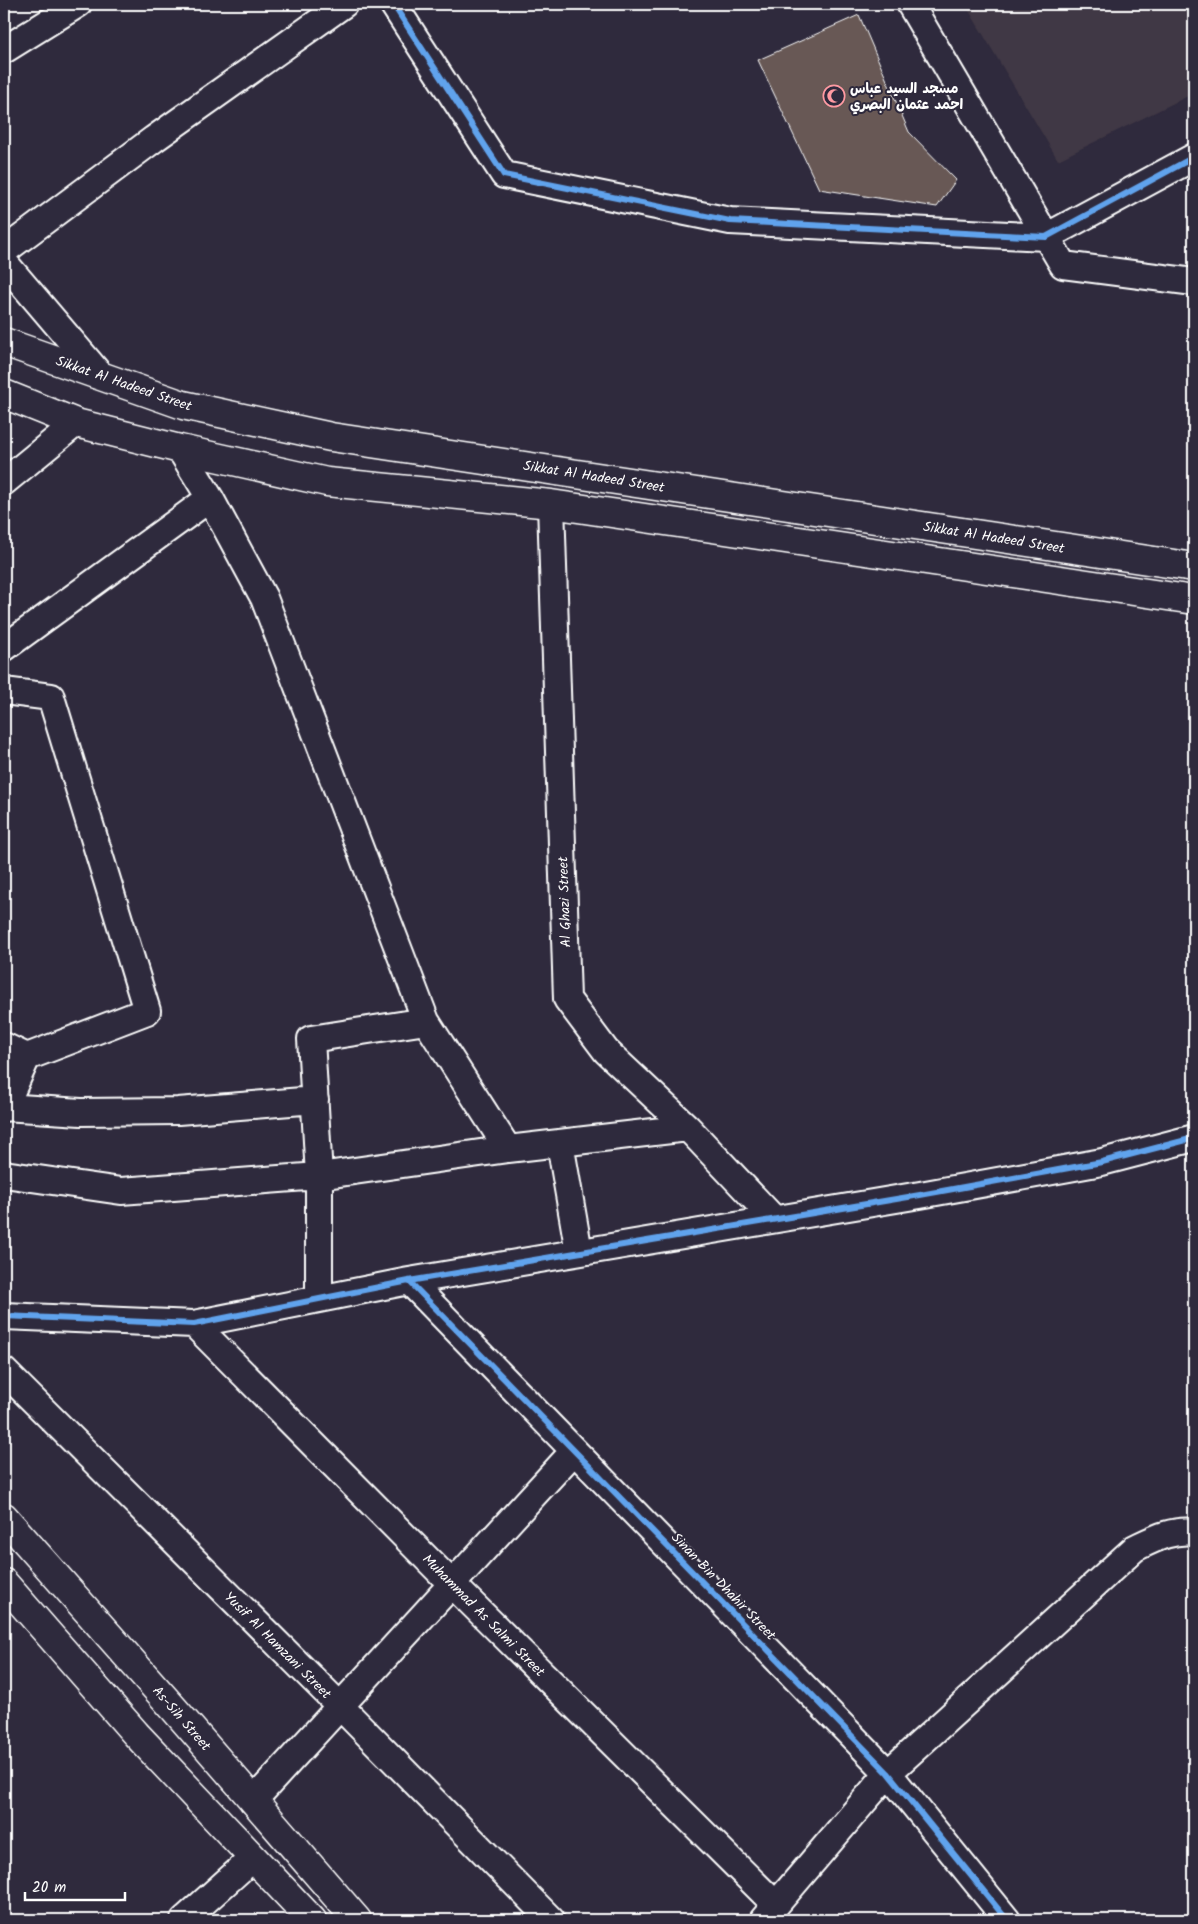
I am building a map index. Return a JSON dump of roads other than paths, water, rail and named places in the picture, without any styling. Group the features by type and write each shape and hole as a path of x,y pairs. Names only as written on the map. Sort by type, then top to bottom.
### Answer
{"main road":[{"name":"Sikkat Al Hadeed Street","path":"4,342 183,405 331,436 1194,567"},
{"path":"4,394 76,423 180,449 327,482 551,504 1194,600"},
{"name":"As-Sih Street","path":"4,1517 176,1710 357,1920"},
{"path":"4,1583 136,1734 312,1920"}],"street":[{"path":"4,50 78,4"},
{"path":"4,251 154,139 344,4"},
{"path":"393,4 504,176 730,221 1046,237 1194,157"},
{"path":"910,4 1063,265 1194,282"},
{"path":"4,262 100,375"},
{"path":"4,482 76,423"},
{"path":"180,449 210,498 264,598 426,1020 508,1149"},
{"path":"4,648 210,498"},
{"name":"Al Ghazi Street","path":"551,504 567,999 606,1051 688,1128 774,1218"},
{"path":"4,691 51,697 147,1011 27,1057 4,1108 81,1112 169,1111 315,1100"},
{"path":"319,1299 319,1176 311,1039 426,1020"},
{"path":"4,1046 27,1057"},
{"path":"4,1174 121,1191 319,1176 508,1149 688,1128"},
{"path":"4,1316 194,1324 408,1281 774,1218 920,1195 1102,1162 1194,1138"},
{"path":"560,1143 579,1252"},
{"name":"Sinan Bin Dhahir Street","path":"408,1281 888,1773 1008,1920"},
{"name":"Muhammad As Salmi Street","path":"194,1324 452,1584 769,1912"},
{"name":"Yusif Al Hamzani Street","path":"4,1371 340,1706 551,1920"},
{"path":"253,1801 574,1451"},
{"path":"769,1912 888,1773 1134,1548 1163,1535 1182,1530 1194,1532"},
{"path":"184,1920 253,1858"}],"place":[{"name":"مسجد السيد عباس احمد عثمان البصري","path":"834,96"}]}
